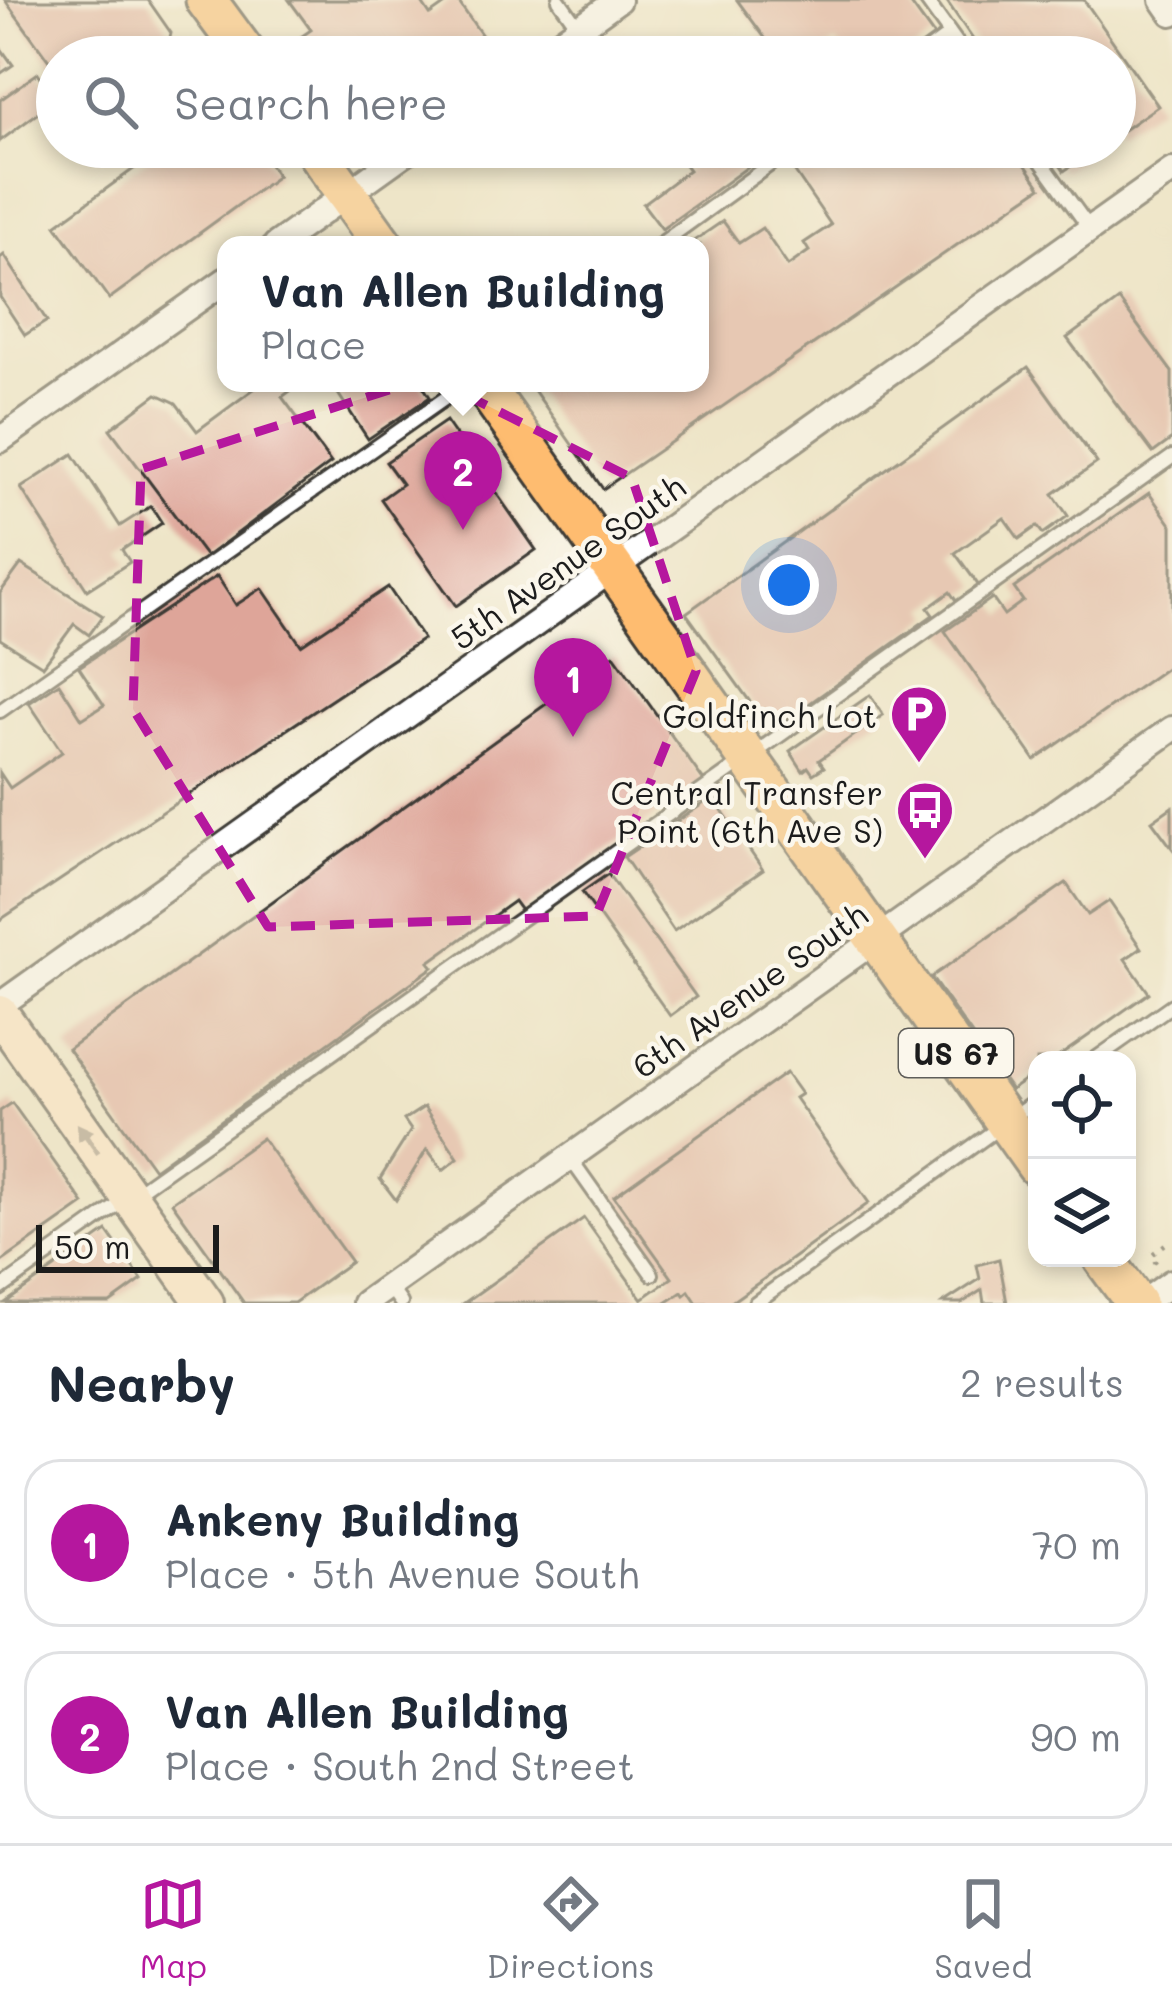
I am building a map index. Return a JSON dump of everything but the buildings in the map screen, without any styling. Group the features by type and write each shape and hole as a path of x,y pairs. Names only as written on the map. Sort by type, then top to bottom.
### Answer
{"main road":[{"path":"206,0 233,36"},
{"path":"328,168 377,236"},
{"name":"US 67","path":"488,392 875,940 1021,1111 1035,1159"},
{"path":"1110,1267 1139,1303"}],"street":[{"path":"568,36 618,0"},
{"path":"1162,0 1172,14"},
{"path":"289,236 384,168"},
{"name":"5th Avenue South","path":"0,1004 1172,171"},
{"path":"0,440 217,286"},
{"name":"6th Avenue South","path":"365,1303 395,1295 570,1157 1172,729"},
{"path":"0,1014 205,1303"},
{"path":"1139,1303 1172,1282"}],"lane":[{"path":"559,0 579,28"},
{"path":"926,0 947,36"},
{"path":"670,236 765,168"},
{"path":"1046,168 1090,229"},
{"path":"0,711 454,392"},
{"path":"0,1289 1172,457"},
{"path":"1107,1051 1172,1005"},
{"path":"755,1303 1021,1111"},
{"path":"570,1157 652,1274"}],"highlighted area":[{"path":"430,377 632,478 696,671 596,916 268,927 133,709 141,469"}],"place":[{"name":"Van Allen Building","path":"463,530"},
{"name":"Ankeny Building","path":"573,737"},
{"name":"Goldfinch Lot","path":"919,765"},
{"name":"Central Transfer Point (6th Ave S)","path":"925,861"}]}
